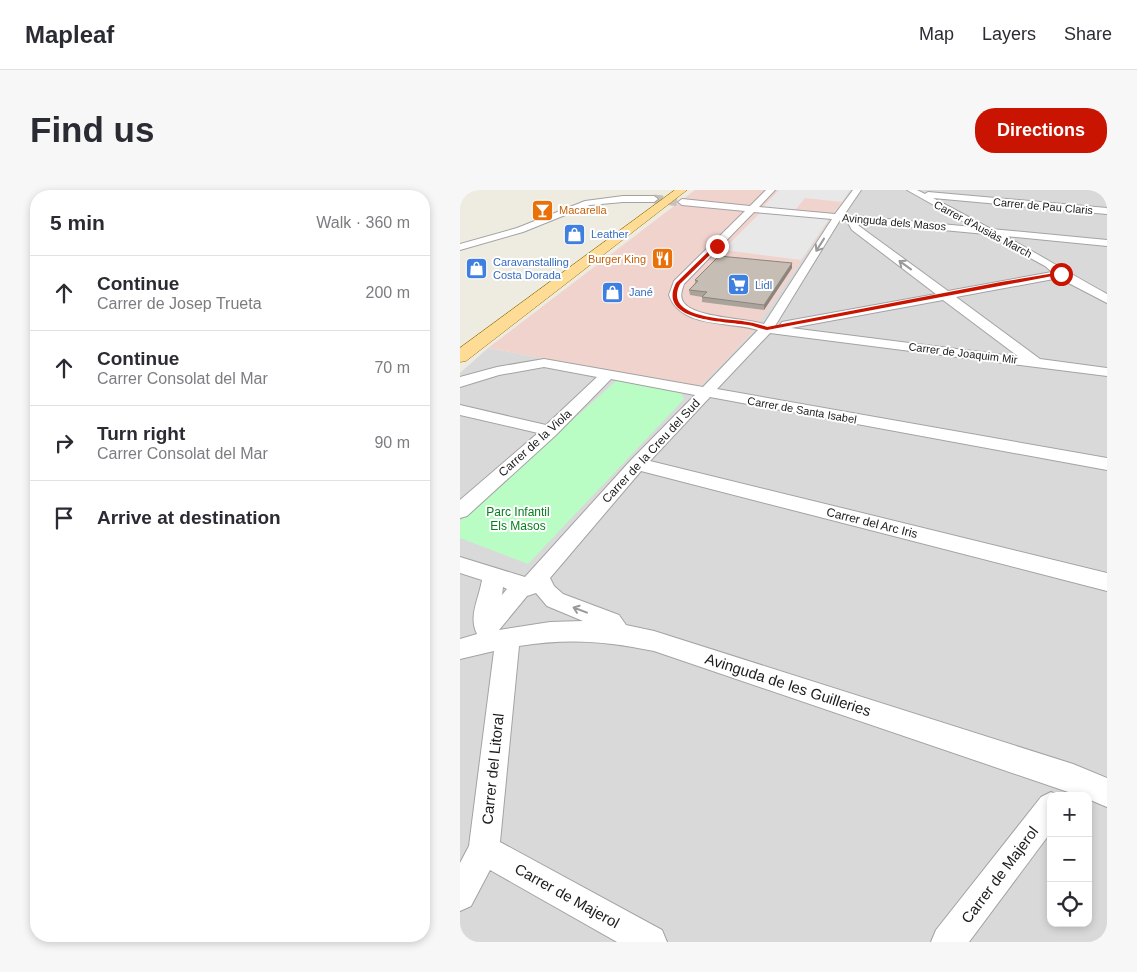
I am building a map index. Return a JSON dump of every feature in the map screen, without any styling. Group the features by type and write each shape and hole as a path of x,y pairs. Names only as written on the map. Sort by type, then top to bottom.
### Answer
{"main road":[{"path":"464,354 682,196"}],"street":[{"name":"Carrer de Joaquim Mir","path":"772,190 678,283 676,299 682,310 700,317 748,324 767,329 1107,372"},
{"name":"Carrer de la Creu del Sud","path":"495,636 529,596 534,582 637,464 767,329 857,190"},
{"name":"Carrer de Pau Claris","path":"915,192 1046,202 1107,212"},
{"name":"Carrer d'Ausiàs March","path":"915,192 990,231 1048,251 1061,274 1107,299"},
{"name":"Avinguda dels Masos","path":"682,196 836,220 850,218 990,231 1048,251 1107,243"},
{"path":"460,247 520,230 578,207 597,202 623,198 654,199"},
{"path":"1046,202 1048,251"},
{"path":"850,218 856,228"},
{"path":"836,220 856,228 1035,363"},
{"path":"767,329 945,294 1061,274"},
{"path":"813,320 811,325 818,335"},
{"name":"Carrer de Santa Isabel","path":"464,354 467,363 472,367 497,370"},
{"name":"Carrer de Santa Isabel","path":"460,382 497,370 544,363 604,378 706,392 1107,464"},
{"path":"460,390 501,377 534,370 604,378"},
{"name":"Carrer de la Viola","path":"460,511 550,431 604,378"},
{"path":"460,410 550,431"},
{"name":"Carrer del Arc Iris","path":"637,464 1107,582"},
{"path":"460,565 493,577 534,582 555,600 611,622 619,634"},
{"path":"493,577 491,593 484,614 495,636"},
{"name":"Avinguda de les Guilleries","path":"460,649 495,636 577,630 619,634 654,641 1066,787 1107,793"},
{"name":"Carrer del Litoral","path":"460,895 484,850 495,636"},
{"name":"Carrer de Majerol","path":"948,942 1047,812"},
{"name":"Carrer de Majerol","path":"484,850 650,942"}],"shaded area":[{"path":"695,190 850,190 750,335 699,387 488,348"},
{"path":"779,190 850,190 842,202 805,198 795,210 763,207"},
{"path":"850,190 1107,190 1107,942 460,942 460,373 488,348 699,387 750,335"},
{"path":"761,212 829,219 801,260 723,250"}],"green space":[{"name":"Parc Infantil Els Masos","path":"621,380 681,392 684,399 528,564 460,538 460,521 616,381"}],"building":[{"name":"Lidl","path":"719,256 792,263 764,305 702,297 707,292 689,290 698,281 695,280"}],"tunnel":[{"path":"654,199 682,202"}],"place":[{"name":"Macarella","path":"543,210"},
{"name":"Leather","path":"575,234"},
{"name":"Burger King","path":"662,259"},
{"name":"Caravanstalling Costa Dorada","path":"477,268"},
{"name":"Lidl","path":"739,285"},
{"name":"Jané","path":"613,292"}],"route":[{"path":"717,246 678,283 676,299 682,310 700,317 748,324 767,329 1001,283 1061,274"}]}
